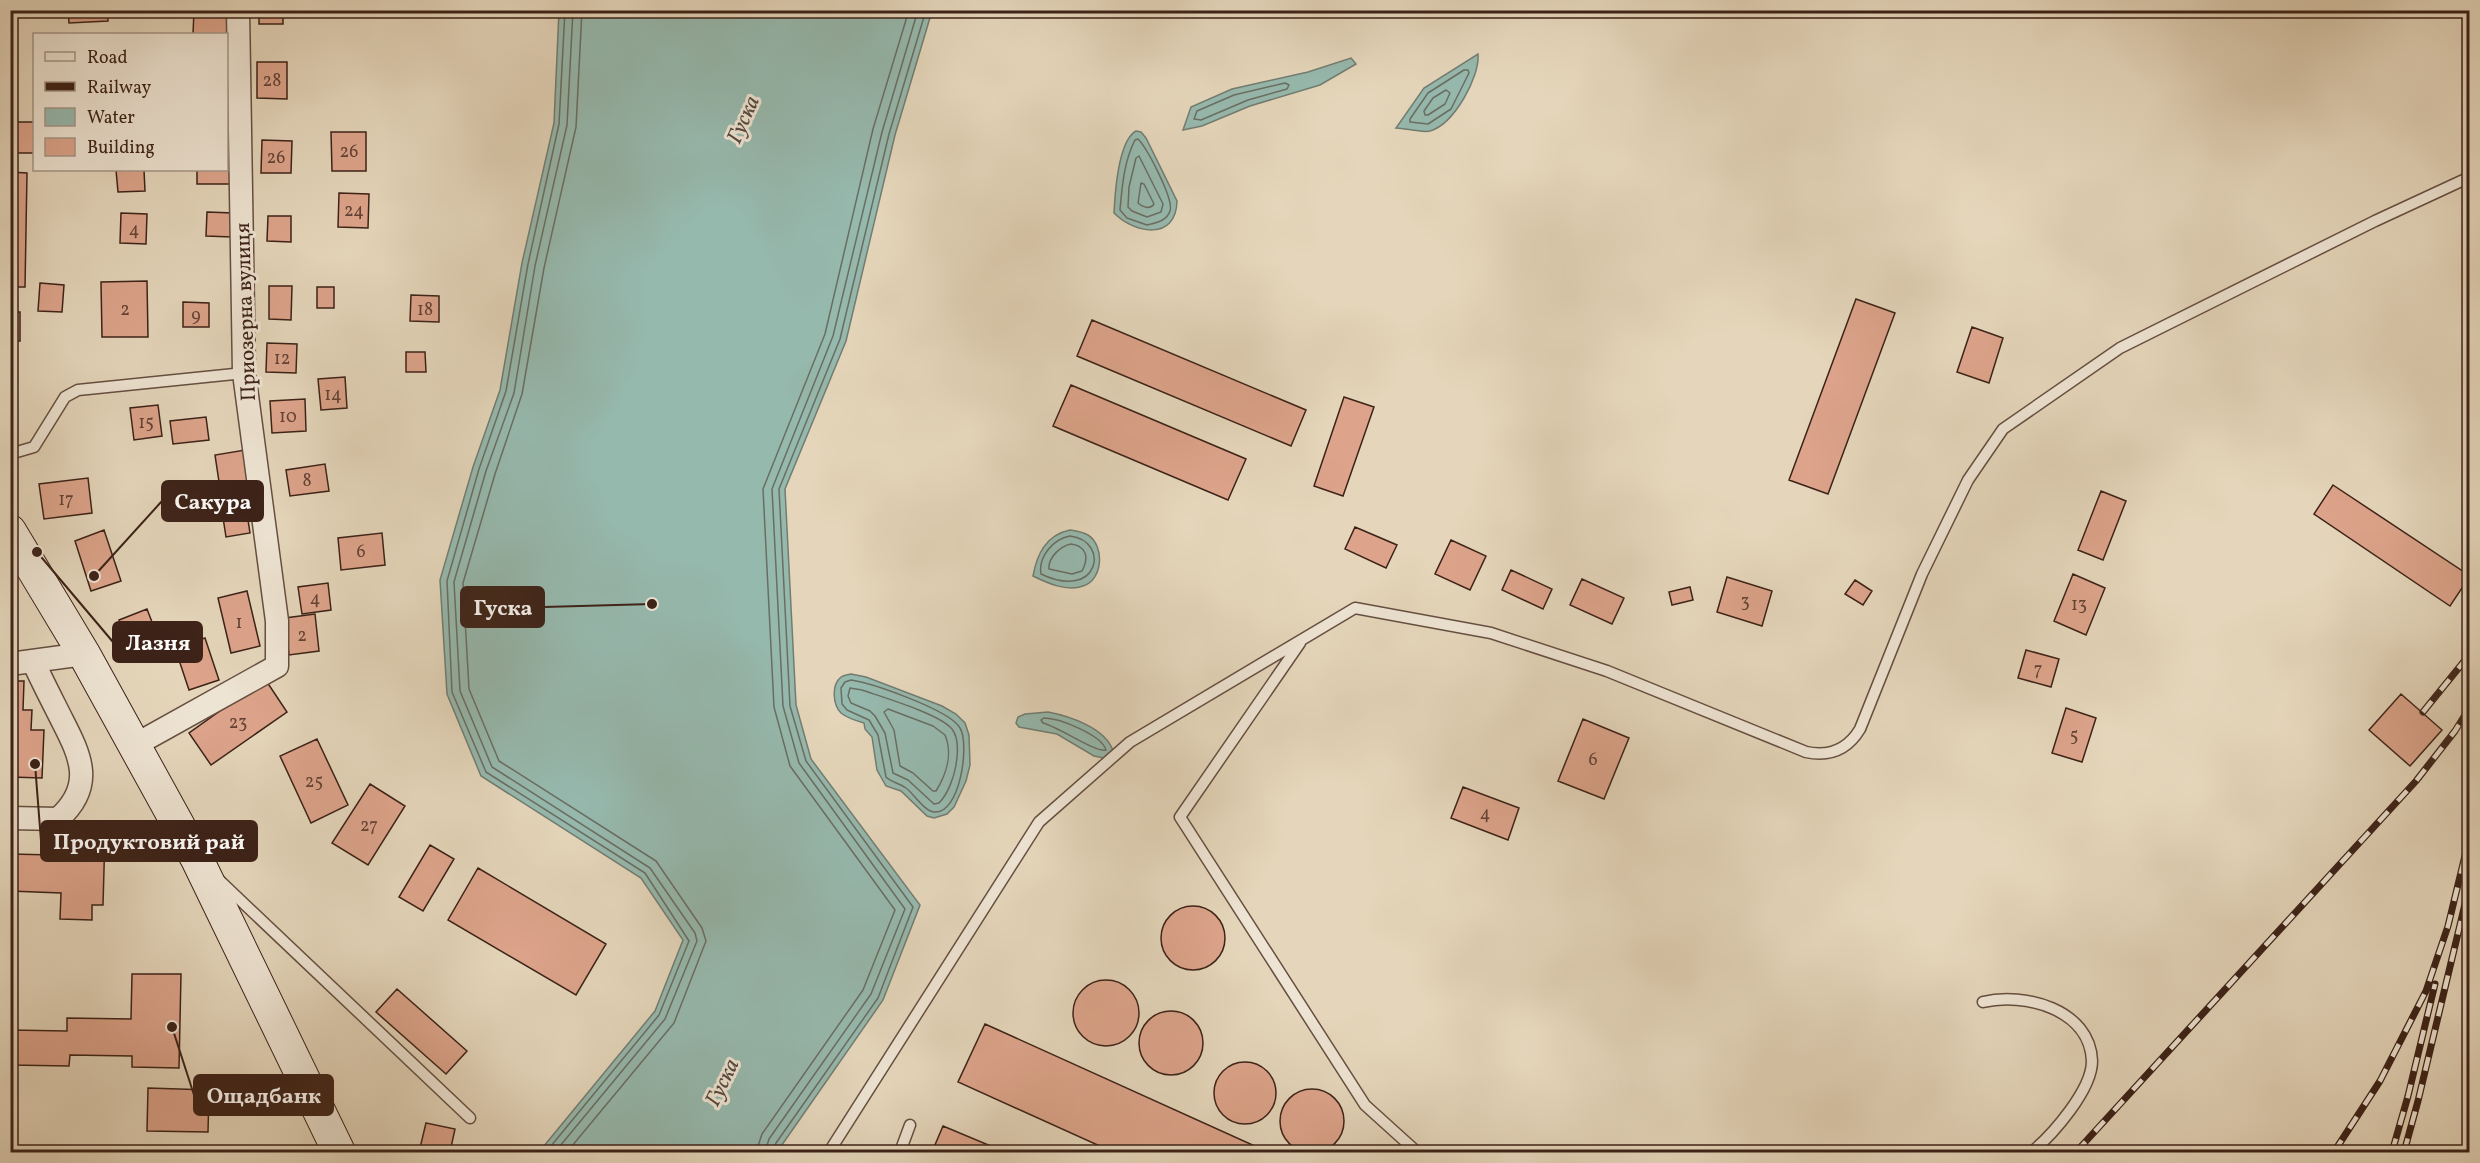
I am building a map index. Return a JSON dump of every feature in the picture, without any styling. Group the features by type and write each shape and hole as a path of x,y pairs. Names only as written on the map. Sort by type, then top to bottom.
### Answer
{"main road":[{"path":"10,531 84,654 197,860 339,1152"}],"street":[{"name":"Приозерна вулиця","path":"135,745 277,666 277,621 243,373 238,10"},
{"path":"10,818 58,819 67,811 81,787 82,769 77,750 22,663 84,654"}],"lane":[{"path":"829,1152 1040,822 1130,742 1355,608 1491,633 1607,671 1806,752 1824,754 1833,752 1849,743 1860,729 1922,574 1968,480 2003,429 2120,348 2375,221 2469,177"},
{"path":"10,454 34,447 65,397 78,390 243,373"},
{"path":"1302,640 1180,816 1365,1105 1417,1152"},
{"path":"197,860 470,1118"},
{"path":"1983,1002 2000,998 2020,999 2041,1004 2060,1013 2077,1026 2088,1042 2092,1062 2086,1085 2066,1116 2032,1152"},
{"path":"900,1152 910,1125"}],"water":[{"path":"559,11 932,11 895,135 846,341 785,489 796,705 811,759 920,905 883,1000 777,1152 539,1152 655,1011 683,940 641,878 481,776 447,694 440,580 473,467 500,390 522,263 554,123"},
{"path":"1478,54 1475,75 1470,87 1448,119 1430,131 1396,128 1424,88"},
{"path":"1351,58 1356,64 1320,85 1250,106 1202,126 1183,130 1191,107 1232,89 1308,72"},
{"path":"1136,131 1141,132 1146,138 1177,201 1175,214 1170,223 1153,230 1133,226 1114,213 1121,156 1125,145"},
{"path":"1070,530 1088,535 1097,547 1099,562 1095,577 1090,583 1070,588 1051,584 1033,576 1037,560 1044,547 1055,536"},
{"path":"851,674 866,677 942,706 956,714 965,723 969,735 970,765 966,781 954,807 947,814 934,818 927,816 901,791 886,786 877,770 872,737 865,729 864,723 843,715 836,705 834,690 836,685 841,677"},
{"path":"1048,712 1086,724 1103,736 1113,751 1104,758 1094,756 1057,734 1019,727 1016,723 1018,717 1025,714"}],"building":[{"path":"68,10 107,10 108,21 69,23"},
{"path":"259,10 283,10 283,24 259,24"},
{"path":"194,11 227,11 227,33 193,33"},
{"path":"257,62 287,62 287,99 257,98"},
{"path":"10,122 33,122 33,153 10,153"},
{"path":"331,132 366,132 366,171 332,171"},
{"path":"262,140 292,141 291,173 261,173"},
{"path":"228,158 233,158 232,184 197,184 197,171 228,171"},
{"path":"116,171 144,171 145,191 118,192"},
{"path":"10,172 27,173 25,287 10,287"},
{"path":"339,193 369,194 368,228 338,227"},
{"path":"207,212 233,213 232,237 206,236"},
{"path":"121,213 147,214 146,244 120,243"},
{"path":"268,216 291,216 291,242 267,241"},
{"path":"147,281 148,337 102,337 101,282"},
{"path":"40,283 64,285 62,312 38,311"},
{"path":"269,286 292,286 291,320 269,319"},
{"path":"317,287 334,287 334,308 317,308"},
{"path":"411,295 439,296 439,322 410,321"},
{"path":"1856,299 1895,313 1828,494 1789,480"},
{"path":"183,302 209,303 209,327 183,327"},
{"path":"10,312 20,312 20,341 10,341"},
{"path":"1092,320 1306,410 1291,446 1077,356"},
{"path":"1972,327 2003,338 1989,383 1957,372"},
{"path":"267,343 297,344 296,373 266,372"},
{"path":"406,352 425,352 426,372 406,372"},
{"path":"345,377 347,408 321,410 318,379"},
{"path":"1071,385 1246,459 1228,500 1053,426"},
{"path":"1344,397 1374,407 1343,496 1314,486"},
{"path":"305,399 306,431 272,433 270,401"},
{"path":"158,405 162,436 134,440 130,408"},
{"path":"206,417 209,440 173,444 170,421"},
{"path":"245,450 251,490 221,495 215,455"},
{"path":"325,464 329,491 290,496 286,470"},
{"path":"88,478 92,513 44,519 39,484"},
{"path":"2333,485 2470,576 2450,606 2314,514"},
{"path":"2101,491 2126,501 2103,560 2078,550"},
{"path":"246,507 250,533 226,537 222,511"},
{"path":"1355,527 1397,545 1386,568 1345,549"},
{"path":"104,530 121,581 91,591 75,541"},
{"path":"382,533 385,565 341,570 338,538"},
{"path":"1451,540 1486,556 1470,590 1435,574"},
{"path":"1511,570 1552,589 1543,609 1502,590"},
{"path":"2073,574 2105,588 2086,635 2054,621"},
{"path":"1727,577 1772,591 1762,626 1717,612"},
{"path":"1582,579 1624,598 1612,624 1570,605"},
{"path":"1855,580 1872,591 1863,605 1845,594"},
{"path":"328,583 331,610 302,614 298,587"},
{"path":"1690,587 1693,600 1672,605 1669,592"},
{"path":"247,591 260,646 231,653 218,598"},
{"path":"147,609 157,635 128,646 119,620"},
{"path":"315,614 319,651 289,655 285,618"},
{"path":"205,638 219,680 189,690 175,648"},
{"path":"2026,650 2059,659 2051,687 2018,678"},
{"path":"265,679 287,712 211,765 189,733"},
{"path":"10,681 24,681 23,710 32,710 31,730 44,730 42,778 10,777"},
{"path":"2401,694 2442,730 2410,766 2369,730"},
{"path":"2066,708 2096,718 2082,762 2052,753"},
{"path":"1583,719 1629,738 1604,799 1558,781"},
{"path":"317,739 348,805 311,823 280,756"},
{"path":"370,784 405,806 368,865 332,843"},
{"path":"1463,787 1519,808 1508,840 1451,818"},
{"path":"55,832 105,834 103,905 92,905 92,920 60,919 61,893 10,891 10,854 54,855"},
{"path":"430,845 454,859 423,911 399,897"},
{"path":"478,868 606,944 576,995 448,920"},
{"path":"1193,906 1211,912 1219,920 1225,938 1219,956 1211,964 1193,970 1175,964 1167,956 1161,938 1167,920 1175,912"},
{"path":"132,974 181,974 179,1068 132,1067 132,1056 70,1055 69,1066 10,1065 10,1030 67,1031 67,1018 131,1019"},
{"path":"1106,980 1119,983 1129,990 1136,1000 1139,1013 1136,1026 1129,1036 1119,1043 1106,1046 1093,1043 1083,1036 1076,1026 1073,1013 1076,1000 1083,990 1093,983"},
{"path":"397,989 467,1051 446,1074 376,1012"},
{"path":"1171,1011 1189,1017 1197,1025 1203,1043 1197,1061 1189,1069 1171,1075 1153,1069 1145,1061 1139,1043 1145,1025 1153,1017"},
{"path":"985,1024 1268,1152 1113,1152 958,1082"},
{"path":"1239,1062 1251,1062 1267,1071 1274,1081 1276,1093 1274,1105 1267,1115 1251,1124 1239,1124 1228,1119 1219,1110 1214,1099 1214,1087 1219,1076 1228,1067"},
{"path":"148,1088 209,1090 208,1132 147,1131"},
{"path":"1306,1089 1318,1089 1335,1098 1342,1109 1344,1121 1342,1133 1335,1144 1318,1153 1306,1153 1294,1148 1285,1139 1280,1127 1280,1115 1285,1103 1294,1094"},
{"path":"426,1123 455,1129 450,1152 419,1152"},
{"path":"943,1126 1005,1152 932,1152"}],"railway":[{"path":"2423,712 2470,654"},
{"path":"2076,1152 2416,781 2455,731 2470,707"},
{"path":"2334,1152 2380,1081 2426,991 2448,926 2470,835"},
{"path":"2404,1152 2470,883"},
{"path":"2392,1152 2435,984"}],"place":[{"name":"Лазня","path":"37,552"},
{"name":"Сакура","path":"94,576"},
{"name":"Гуска","path":"652,604"},
{"name":"Продуктовий рай","path":"35,764"},
{"name":"Ощадбанк","path":"172,1027"}]}
